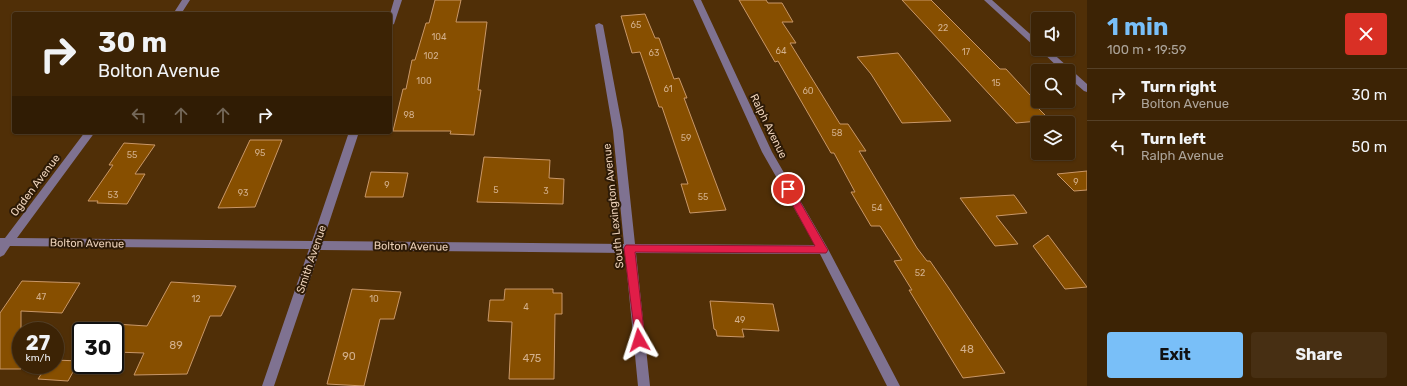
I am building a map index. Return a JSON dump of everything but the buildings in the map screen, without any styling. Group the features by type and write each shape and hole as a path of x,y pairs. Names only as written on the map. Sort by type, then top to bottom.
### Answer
{"street":[{"path":"178,12 186,0"},
{"path":"392,18 398,0"},
{"name":"Ralph Avenue","path":"697,0 767,152 823,250 894,386"},
{"path":"988,0 1031,39"},
{"name":"South Lexington Avenue","path":"599,25 618,132 644,386"},
{"path":"1051,56 1060,64"},
{"path":"1075,78 1087,89"},
{"name":"Ogden Avenue","path":"0,252 4,242 88,134"},
{"name":"Smith Avenue","path":"268,386 353,134"},
{"name":"Bolton Avenue","path":"4,242 823,250"}],"route":[{"path":"639,340 629,248 823,250 788,189"}]}
